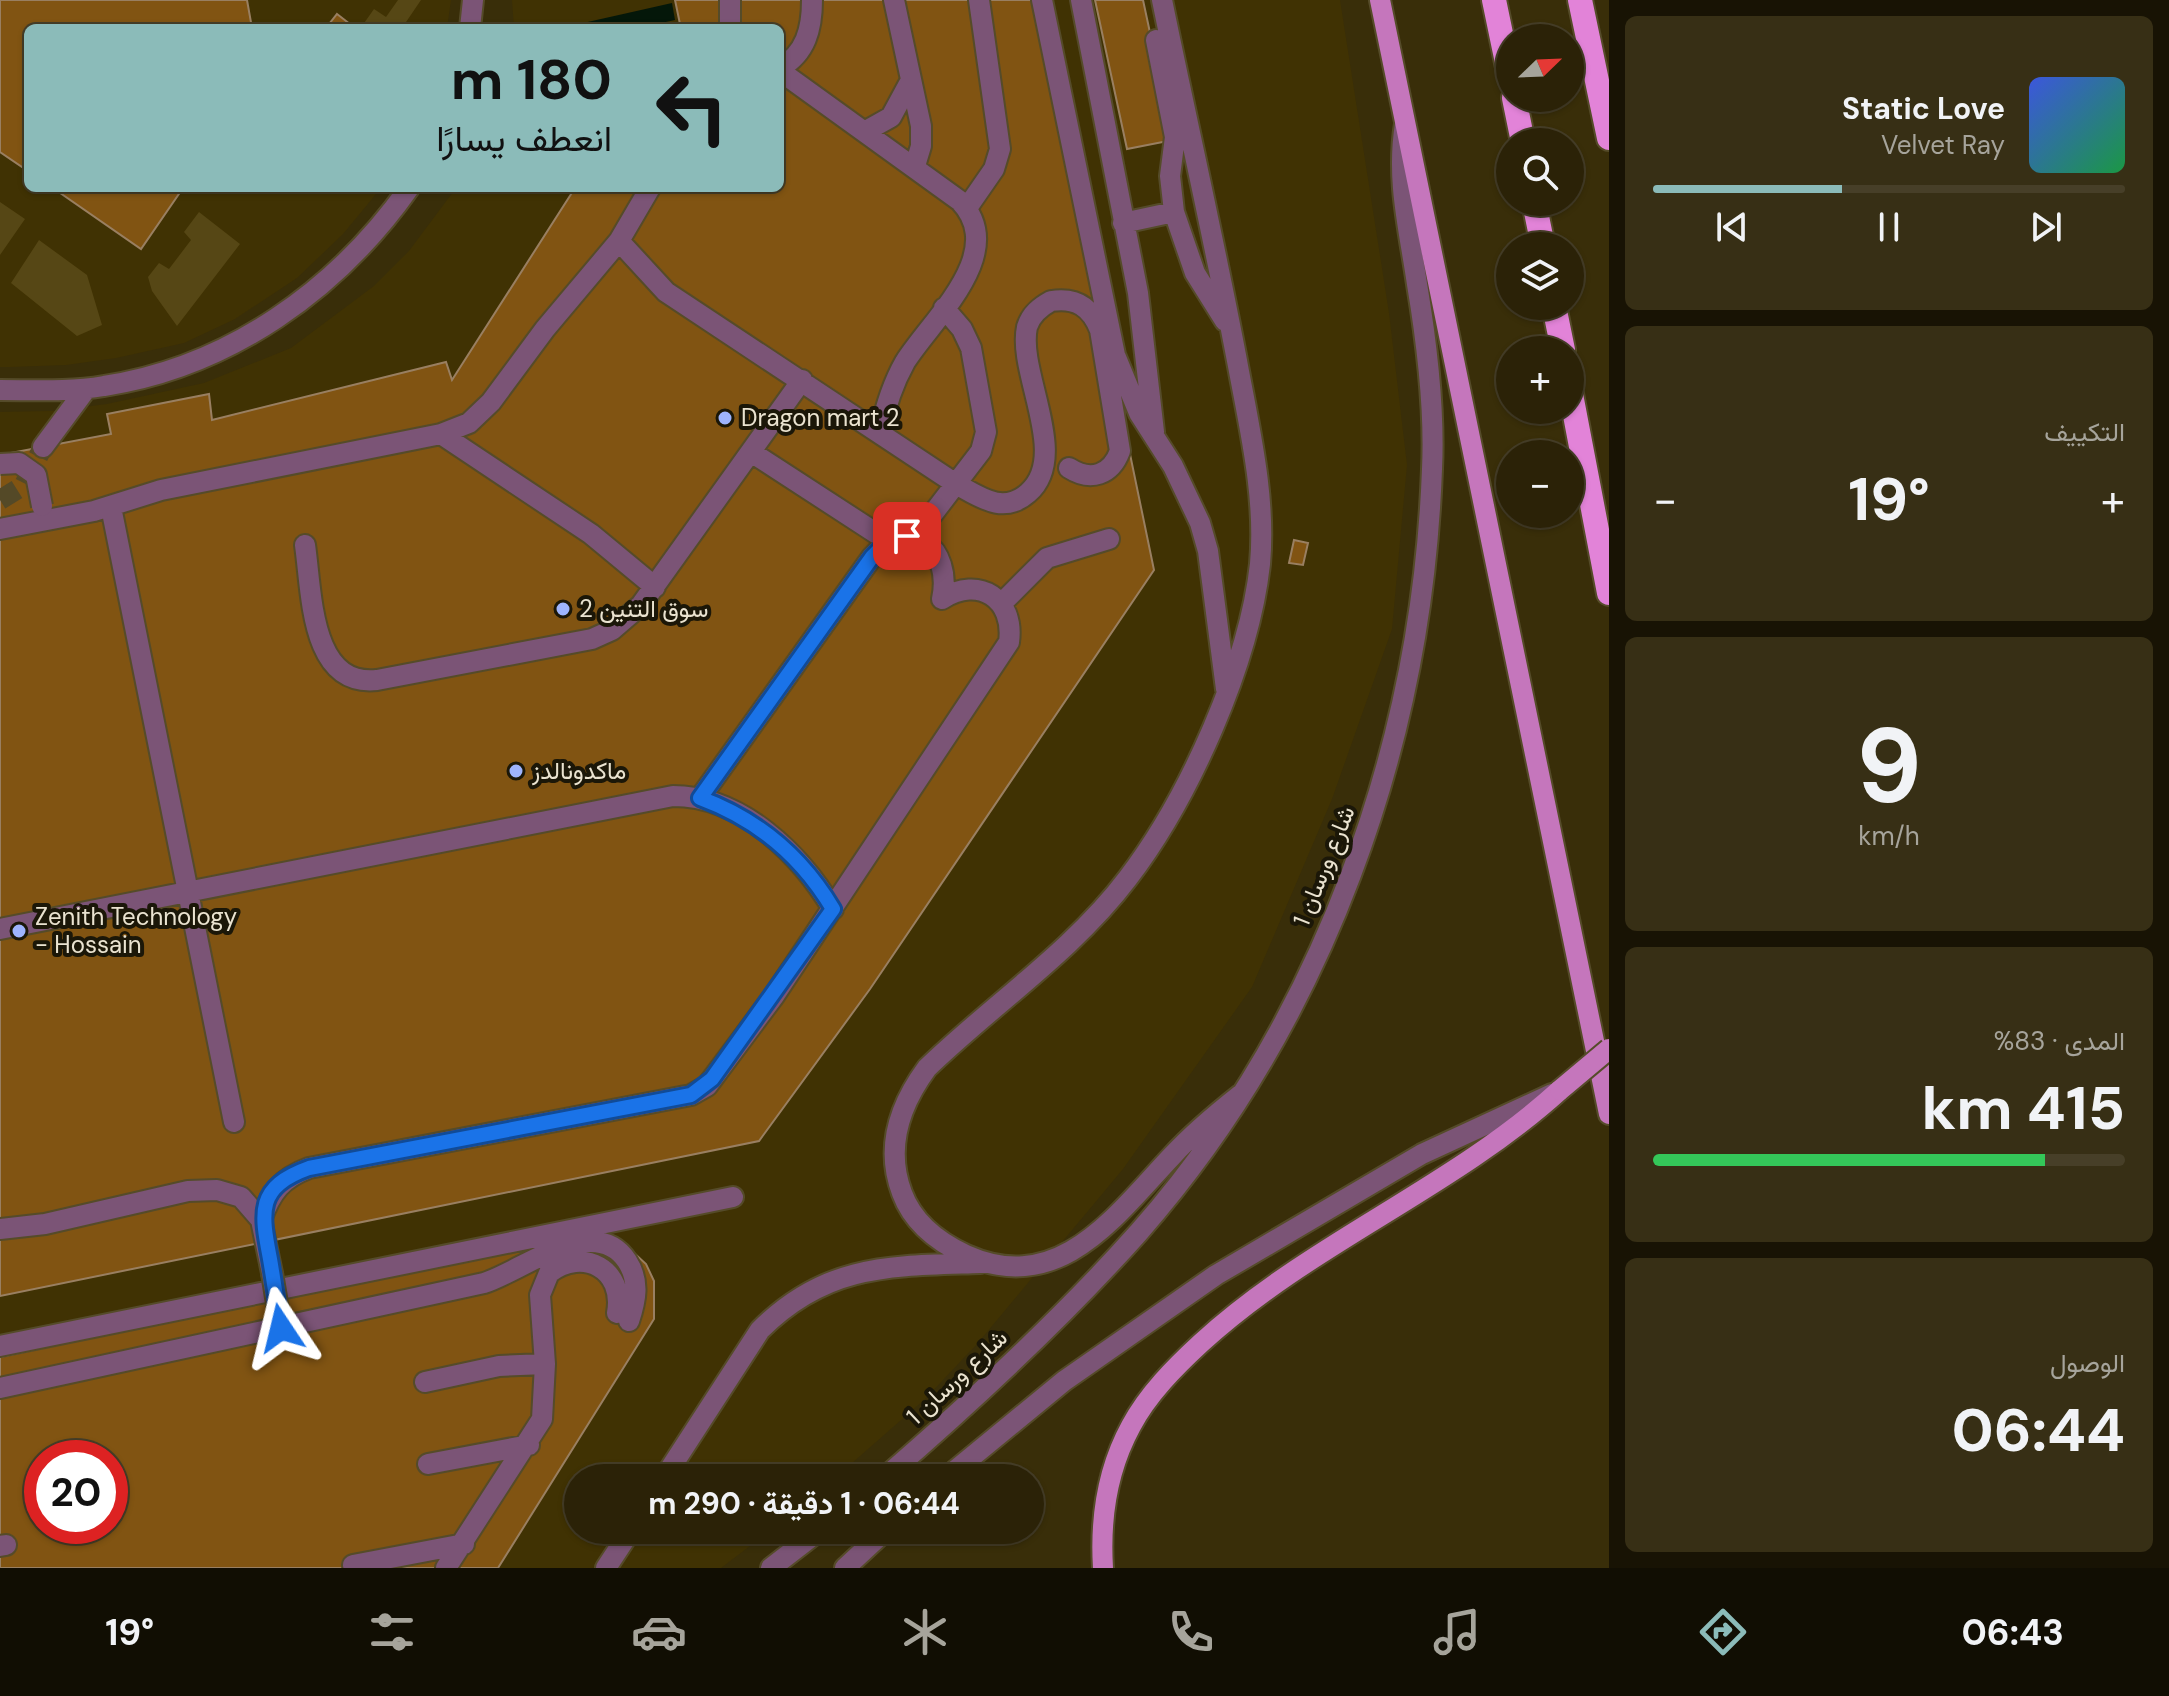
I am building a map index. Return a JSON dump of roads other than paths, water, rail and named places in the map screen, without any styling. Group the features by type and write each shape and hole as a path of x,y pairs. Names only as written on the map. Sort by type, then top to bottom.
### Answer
{"highway":[{"path":"1494,0 1499,24"},
{"path":"1580,0 1609,138"},
{"path":"1577,424 1609,593"}],"main road":[{"path":"1380,0 1609,1114"},
{"path":"1103,1568 1101,1537 1116,1459 1132,1424 1157,1387 1217,1328 1252,1301 1313,1258 1482,1152 1609,1049"}],"street":[{"path":"470,24 473,0"},
{"path":"730,0 730,24"},
{"path":"784,67 794,60 812,25 812,0"},
{"path":"894,0 921,126 921,146 915,166"},
{"path":"967,208 994,169 1000,149 979,0"},
{"path":"1042,0 1111,340 1125,385 1188,494 1200,523 1208,551 1226,689"},
{"path":"1081,0 1138,293 1155,440"},
{"path":"1148,0 1175,137 1170,176 1174,212 1195,273 1231,332"},
{"path":"1162,0 1257,470 1260,560 1247,633 1184,791 1127,880 1092,920 927,1068 902,1109 893,1156 903,1197 928,1232 945,1245 984,1263 1004,1267 1036,1265 1089,1240 1131,1204 1192,1136 1240,1095"},
{"path":"784,73 915,166 967,208 973,217 978,243 970,268 900,371 887,401 880,433"},
{"path":"866,131 891,117 911,80"},
{"name":"شارع ورسان 1","path":"900,1464 1017,1358 1140,1231 1240,1095 1297,998 1353,870 1392,751 1419,629 1433,464 1422,320 1401,190 1406,120"},
{"path":"0,390 86,389 145,378 191,363 277,319 351,258 406,192"},
{"path":"0,529 111,507 161,490 441,434 469,423 481,414 619,241 648,192"},
{"path":"1123,223 1174,212"},
{"path":"619,241 666,292 956,484 994,504 1025,496 1039,479 1044,449 1027,328 1041,307 1064,299 1077,302 1095,318 1120,441 1116,462 1100,475 1089,476 1069,468"},
{"path":"915,537 981,451 986,432 971,348 962,329 944,308"},
{"path":"305,545 317,619 329,661 338,672 363,682 592,639 627,618 655,587 802,380"},
{"path":"43,447 86,389"},
{"path":"441,434 591,534 655,587"},
{"path":"751,452 888,541"},
{"path":"0,464 19,463 36,475 42,506"},
{"path":"111,507 234,1122"},
{"path":"261,1220 278,1185 291,1175 309,1168 699,1091 774,996 1003,655 1011,629 1001,604 992,595 966,588 942,599 943,564 933,549 915,537 888,541 872,557 700,798"},
{"path":"1001,604 1047,558 1109,539"},
{"path":"0,929 655,798 700,798 749,819 809,873 833,909"},
{"path":"963,1464 1064,1381 1216,1275 1422,1154 1560,1090"},
{"path":"0,1229 45,1224 204,1189 241,1197 261,1220 281,1328"},
{"path":"0,1346 733,1197"},
{"path":"0,1388 484,1283 511,1275 563,1246 582,1241 601,1243 625,1257 636,1285 636,1300 623,1317 617,1288 604,1269 583,1260 559,1265 549,1273 540,1295 545,1364 542,1419 529,1445 446,1568"},
{"path":"673,1464 760,1330 781,1309 806,1292 851,1273 874,1268 984,1263"},
{"path":"425,1382 499,1366 545,1364"},
{"path":"428,1464 529,1445"},
{"path":"353,1565 464,1544"},
{"path":"606,1568 622,1544"},
{"path":"771,1568 802,1544"},
{"path":"845,1568 871,1544"}],"tunnel":[{"path":"0,500 24,485 43,447"}],"place":[{"name":"Dragon mart 2","path":"725,418"},
{"name":"سوق التنين 2","path":"563,609"},
{"name":"ماكدونالدز","path":"516,771"},
{"name":"Zenith Technology - Hossain","path":"19,931"}]}
